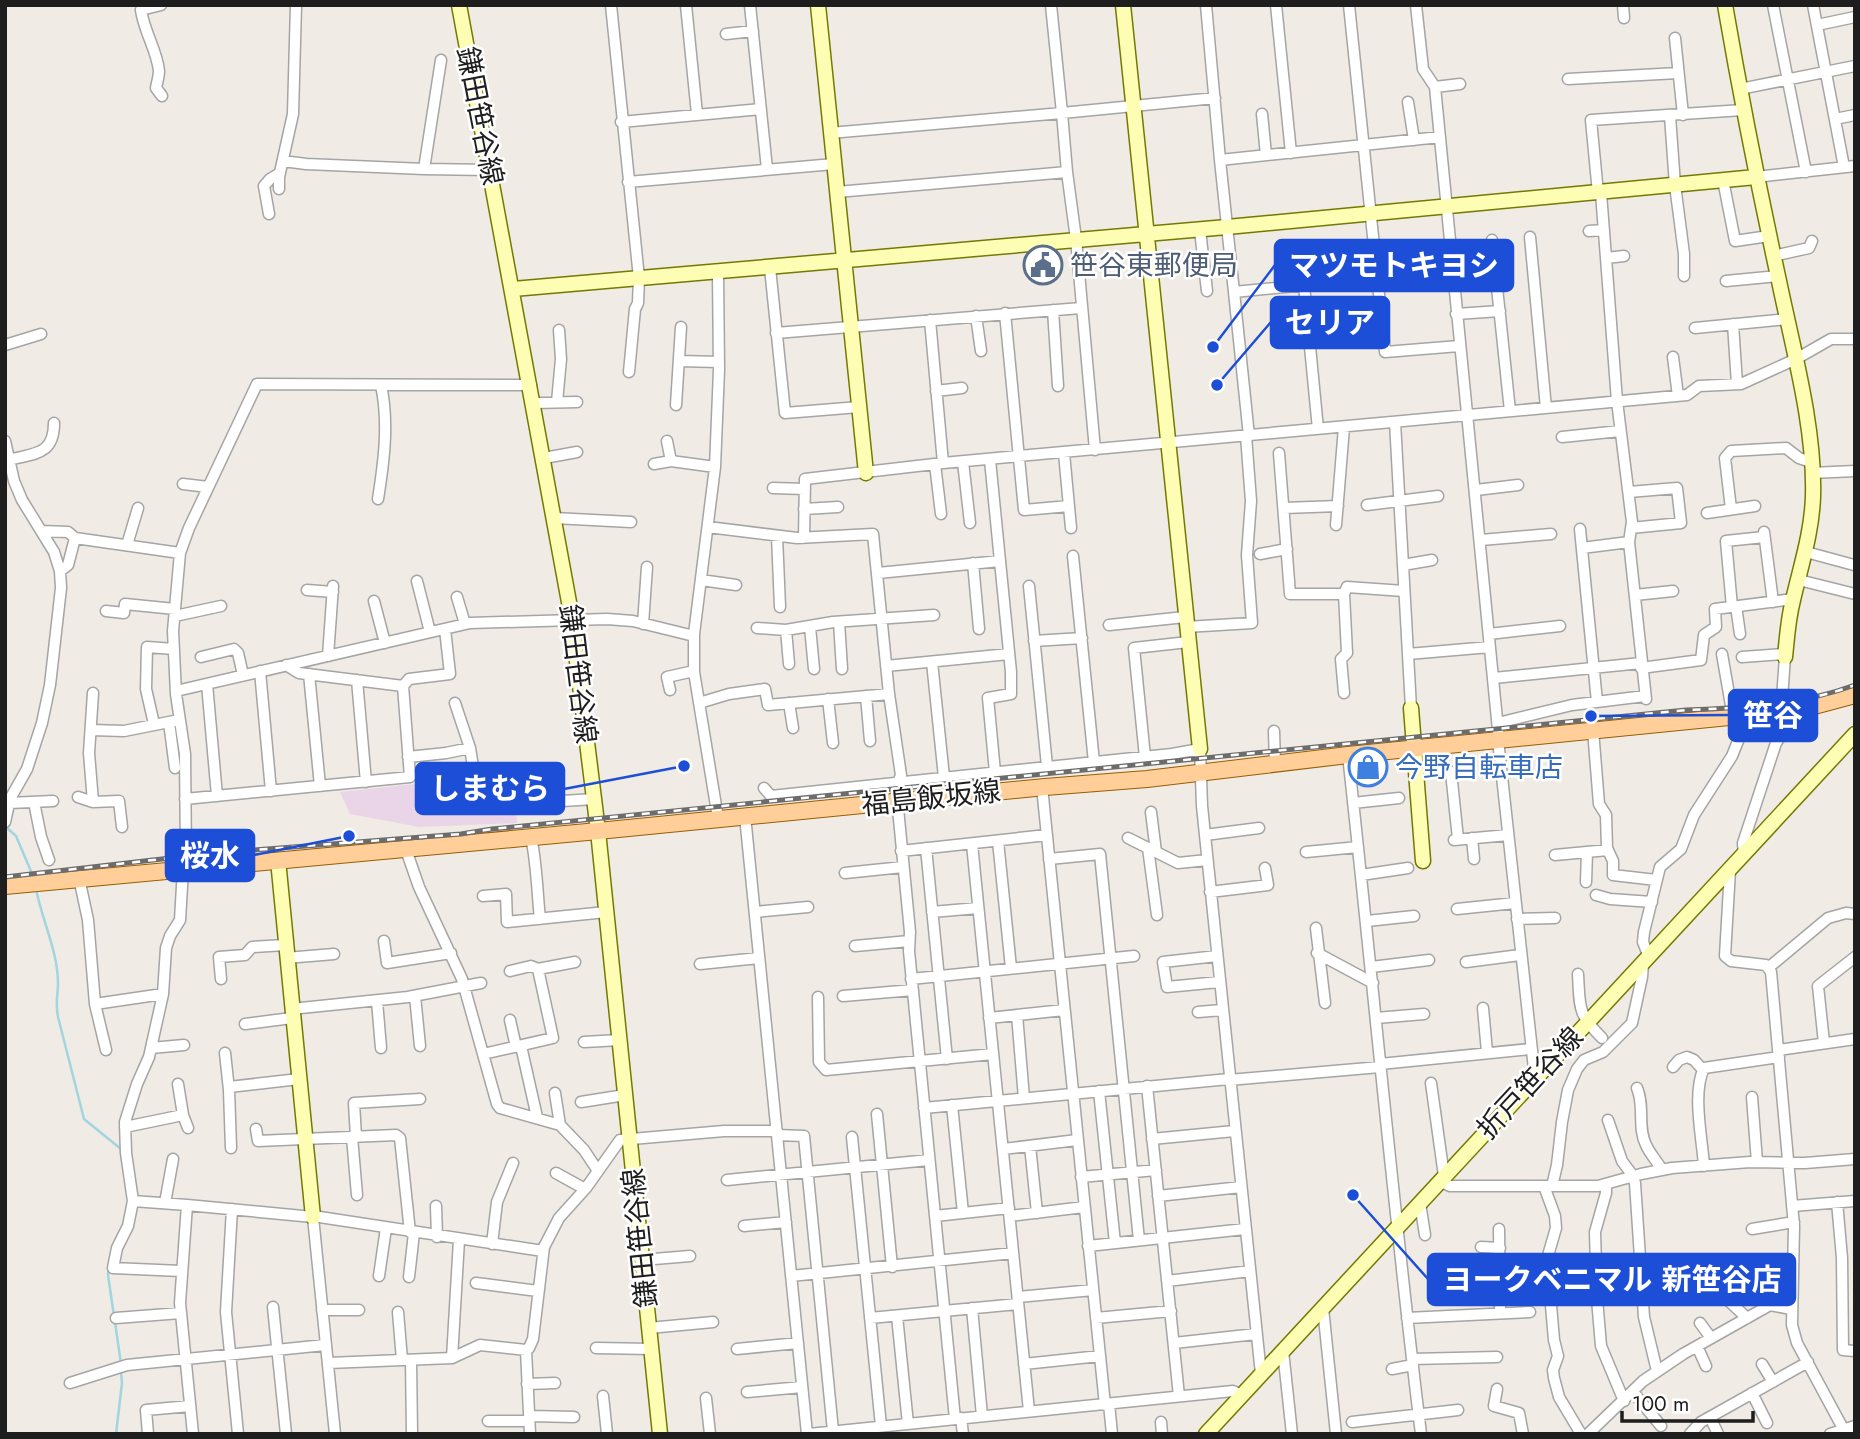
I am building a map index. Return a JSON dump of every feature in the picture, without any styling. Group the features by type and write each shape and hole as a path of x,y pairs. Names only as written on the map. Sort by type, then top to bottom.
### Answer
{"main road":[{"name":"福島飯坂線","path":"5,886 1200,773 1348,755 1799,710 1855,695"}],"street":[{"path":"161,5 141,10 143,25 157,64 159,75 156,88 162,96"},
{"path":"279,189 295,99 296,5"},
{"name":"鎌田笹谷線","path":"459,5 531,385 572,620 598,831 660,1434"},
{"path":"611,5 639,278 629,372"},
{"path":"686,5 697,114"},
{"path":"750,5 766,169"},
{"path":"818,5 866,473"},
{"path":"1051,5 1096,450"},
{"path":"1123,5 1200,749 1207,860 1234,1131 1261,1374"},
{"path":"1110,625 1186,629 1252,623 1247,555 1251,501 1247,436 1206,5"},
{"path":"1276,5 1292,153"},
{"path":"1349,5 1385,352 1459,346"},
{"path":"1416,5 1423,69 1435,87 1520,956 1535,1078"},
{"path":"1623,5 1624,18"},
{"path":"1725,5 1756,177 1796,359 1811,468 1813,495 1806,552 1793,599 1781,712"},
{"path":"1773,5 1806,172"},
{"path":"513,289 1200,230 1850,167 1835,119 1813,5"},
{"path":"1816,25 1855,17"},
{"path":"726,34 753,31"},
{"path":"1675,38 1683,115"},
{"path":"424,169 441,60"},
{"path":"1740,89 1855,66"},
{"path":"1568,79 1678,73"},
{"path":"1435,87 1460,84"},
{"path":"830,133 1214,98"},
{"path":"1408,102 1414,140"},
{"path":"621,122 761,109"},
{"path":"1498,723 1572,705 1646,698 1629,542 1632,528 1629,492 1616,401 1604,230 1591,120 1743,110"},
{"path":"1262,114 1266,155"},
{"path":"1835,119 1855,115"},
{"path":"1670,116 1684,276"},
{"path":"1220,160 1440,137"},
{"path":"283,161 490,170"},
{"path":"628,182 834,164"},
{"path":"837,192 1067,172"},
{"path":"269,214 264,186 280,173"},
{"path":"1723,180 1735,242 1769,236"},
{"path":"1200,230 1207,291"},
{"path":"1589,231 1604,230"},
{"path":"1530,237 1546,408"},
{"path":"1492,240 1510,411"},
{"path":"1773,256 1809,248 1812,241"},
{"path":"1606,258 1624,256"},
{"path":"1452,268 1495,264"},
{"path":"770,268 785,413 859,407"},
{"path":"718,272 719,362 715,467 694,636 694,671 719,818"},
{"path":"1726,281 1778,276"},
{"path":"1234,292 1377,278"},
{"path":"1304,285 1318,429"},
{"path":"776,333 1081,308"},
{"path":"1053,310 1058,386"},
{"path":"1456,314 1500,311"},
{"path":"1005,313 1024,510 1069,506"},
{"path":"976,316 981,351"},
{"path":"1695,328 1787,319"},
{"path":"930,320 941,514"},
{"path":"1732,324 1737,384"},
{"path":"676,405 681,327"},
{"path":"557,402 561,359 559,330"},
{"path":"5,345 41,334"},
{"path":"804,538 805,479 939,463 1687,395 1699,386 1737,384 1796,359 1831,340 1855,339"},
{"path":"1674,357 1678,396"},
{"path":"679,361 719,362"},
{"path":"175,768 174,649 180,553 257,384 531,385"},
{"path":"378,499 385,453 386,423 381,385"},
{"path":"936,391 962,388"},
{"path":"534,403 577,402"},
{"path":"1395,422 1410,708 1423,861"},
{"path":"9,460 40,452 48,447 53,439 54,423"},
{"path":"1336,525 1344,427"},
{"path":"1562,437 1620,431"},
{"path":"5,441 14,481 22,500 54,552 60,572 57,633 42,723 27,769 9,803 6,819"},
{"path":"667,441 671,461"},
{"path":"1731,509 1725,458 1731,451 1786,448 1811,468 1855,471"},
{"path":"544,458 577,452"},
{"path":"1064,453 1071,528"},
{"path":"1279,453 1290,594 1344,594"},
{"path":"990,460 1011,694 988,698 995,772"},
{"path":"654,464 671,461 715,467"},
{"path":"963,461 970,523"},
{"path":"183,484 208,487"},
{"path":"1476,490 1518,485"},
{"path":"773,488 805,489"},
{"path":"1629,492 1677,488 1681,523 1632,528"},
{"path":"1367,505 1438,496"},
{"path":"1284,508 1338,506"},
{"path":"1707,513 1755,506"},
{"path":"804,509 838,507"},
{"path":"127,545 138,508"},
{"path":"554,518 631,522"},
{"path":"708,527 804,538 873,534 889,694 901,775 896,789 919,1060 958,1419 963,1434"},
{"path":"1580,529 1597,702"},
{"path":"42,531 68,532 75,538 180,553"},
{"path":"1481,540 1551,534"},
{"path":"1740,634 1726,541 1764,534 1773,602"},
{"path":"777,536 780,607"},
{"path":"60,572 68,565 75,538"},
{"path":"1582,548 1629,542"},
{"path":"1260,554 1287,549"},
{"path":"1806,552 1854,565"},
{"path":"1073,556 1094,762"},
{"path":"1403,565 1432,560"},
{"path":"878,573 1000,561"},
{"path":"973,564 979,629"},
{"path":"643,624 647,567"},
{"path":"701,580 736,585"},
{"path":"1798,580 1855,594"},
{"path":"417,581 430,632"},
{"path":"1029,586 1047,766"},
{"path":"1344,694 1341,659 1347,653 1344,594 1347,587 1405,592"},
{"path":"307,590 333,589 328,656"},
{"path":"1635,595 1673,592"},
{"path":"457,597 466,624"},
{"path":"1494,678 1700,660 1704,635 1716,627 1715,609 1793,599"},
{"path":"374,601 385,643"},
{"path":"106,611 124,613 125,604 175,613 221,606"},
{"path":"757,628 786,630 839,622 934,615"},
{"path":"176,691 466,624 607,619 694,636"},
{"path":"839,622 842,669"},
{"path":"1489,634 1560,626"},
{"path":"810,627 814,669"},
{"path":"185,799 410,778 403,685 409,678 450,674 445,629"},
{"path":"1144,757 1134,648 1186,629"},
{"path":"786,630 789,664"},
{"path":"1034,641 1082,638"},
{"path":"154,724 146,689 147,647 174,649"},
{"path":"1408,654 1490,647"},
{"path":"201,657 234,649 238,653 243,675"},
{"path":"886,666 1009,654"},
{"path":"1581,1434 1559,1397 1554,1378 1553,1370 1558,1356 1554,1340 1547,1259 1556,1228 1548,1186 1557,1165 1568,1090 1577,1069 1584,1060 1603,1052 1632,1023 1646,961 1644,932 1660,867 1681,849 1695,815 1732,756 1740,716 1722,654"},
{"path":"1741,657 1785,656"},
{"path":"932,662 944,776"},
{"path":"286,666 299,673 403,685"},
{"path":"260,671 271,791"},
{"path":"670,690 667,677 694,671"},
{"path":"309,674 320,786"},
{"path":"357,680 366,782"},
{"path":"206,684 217,796"},
{"path":"699,703 729,694 765,689 768,705 889,694"},
{"path":"93,693 89,767 93,802"},
{"path":"866,696 870,741"},
{"path":"828,699 833,743"},
{"path":"455,703 470,748 474,773"},
{"path":"789,703 793,728"},
{"path":"1744,855 1743,843 1776,743 1799,710"},
{"path":"91,730 124,731 174,721"},
{"path":"174,721 185,754 186,857 180,920 166,948 163,993 151,1048 128,1110 125,1127 133,1201 128,1226 117,1248 113,1268 181,1271"},
{"path":"1593,730 1599,804 1606,815 1613,875 1656,880"},
{"path":"1274,731 1275,764"},
{"name":"折戸笹谷線","path":"1206,1434 1855,734"},
{"path":"408,757 470,748"},
{"path":"764,788 771,796 1200,749"},
{"path":"1348,755 1367,921 1396,1227 1421,1434"},
{"path":"1451,772 1456,839 1508,835"},
{"path":"1042,787 1088,1246 1112,1434"},
{"path":"78,797 93,802 119,801 122,827"},
{"path":"1353,803 1399,798"},
{"path":"531,803 594,799"},
{"path":"9,803 53,801"},
{"path":"34,802 49,860"},
{"path":"1151,812 1157,915"},
{"path":"745,816 808,1434 908,1424 922,1428 982,1416 1233,1391 1241,1395"},
{"path":"1205,835 1259,828"},
{"path":"901,850 1047,835"},
{"path":"531,837 537,862 540,919"},
{"path":"1128,838 1178,863 1207,860"},
{"path":"1472,838 1474,859"},
{"path":"998,841 1011,968"},
{"path":"972,844 1029,1411"},
{"path":"405,847 419,887 464,986 496,1104 500,1108 560,1125 584,1150 598,1171"},
{"path":"926,848 947,1059"},
{"path":"1306,852 1358,848"},
{"path":"1555,855 1608,849"},
{"path":"1586,882 1587,852"},
{"path":"1049,859 1100,854 1139,1240"},
{"path":"278,860 335,1434"},
{"path":"845,873 903,867"},
{"path":"1210,891 1268,885 1265,868"},
{"path":"1361,874 1408,868"},
{"path":"1730,870 1725,956 1731,961 1766,965 1771,972 1794,1222 1791,1309 1794,1334 1848,1430 1830,1434"},
{"path":"79,878 88,920 95,1004 106,1050"},
{"path":"483,896 506,894 507,922 606,912"},
{"path":"1596,895 1652,902"},
{"path":"1457,909 1515,903"},
{"path":"755,912 808,907"},
{"path":"932,912 978,908"},
{"path":"1768,968 1828,918 1855,914"},
{"path":"1367,921 1413,916"},
{"path":"1517,919 1555,918"},
{"path":"1316,928 1315,952 1325,1003"},
{"path":"384,941 387,963 451,953"},
{"path":"856,946 909,941"},
{"path":"221,979 219,957 245,955 252,947 334,954"},
{"path":"1315,952 1373,983"},
{"path":"843,996 912,984 939,976 1134,956"},
{"path":"1217,956 1163,962 1167,987 1219,982"},
{"path":"1466,962 1520,956"},
{"path":"1825,1043 1818,986 1855,957"},
{"path":"700,964 760,958"},
{"path":"1371,967 1429,960"},
{"path":"510,971 531,966 538,970 575,962"},
{"path":"483,1054 553,1038 538,970"},
{"path":"1578,974 1580,1012 1602,1038"},
{"path":"245,1024 481,983"},
{"path":"95,1004 163,993"},
{"path":"415,996 420,1046"},
{"path":"818,996 819,1062 826,1070 993,1054"},
{"path":"377,1001 381,1048"},
{"path":"1483,1009 1487,1052"},
{"path":"989,1018 1064,1010"},
{"path":"1198,1012 1222,1010"},
{"path":"1376,1018 1424,1014"},
{"path":"1017,1015 1024,1098"},
{"path":"510,1020 537,1117"},
{"path":"1704,1166 1698,1098 1699,1079 1704,1068 1855,1039"},
{"path":"584,1042 620,1040"},
{"path":"151,1048 184,1045"},
{"path":"924,1108 1530,1049"},
{"path":"225,1053 231,1148"},
{"path":"1673,1067 1679,1060 1687,1057 1703,1070"},
{"path":"229,1087 299,1079"},
{"path":"1431,1083 1441,1178 1450,1186 1606,1184 1661,1170 1757,1162 1855,1159"},
{"path":"178,1084 188,1128"},
{"path":"1147,1086 1179,1396"},
{"path":"1637,1088 1640,1094 1640,1122 1646,1145 1657,1159 1661,1170"},
{"path":"1099,1091 1115,1243"},
{"path":"555,1093 560,1125"},
{"path":"581,1102 625,1095"},
{"path":"1752,1097 1757,1162"},
{"path":"357,1195 354,1104 420,1099"},
{"path":"951,1105 963,1213"},
{"path":"125,1127 183,1115"},
{"path":"877,1115 891,1267"},
{"path":"1608,1121 1622,1161 1633,1176 1644,1317 1657,1371"},
{"path":"256,1129 258,1141 396,1135 400,1138 412,1233 409,1277"},
{"path":"1152,1139 1234,1131"},
{"path":"328,1363 452,1359 480,1345 526,1350 530,1348 543,1251 559,1218 585,1189 620,1140 777,1133 804,1136 833,1431"},
{"path":"852,1138 881,1426"},
{"path":"1003,1149 1077,1140"},
{"path":"1030,1146 1037,1213"},
{"path":"165,1203 173,1159"},
{"path":"727,1180 929,1160"},
{"path":"492,1244 497,1202 513,1163"},
{"path":"1081,1177 1156,1170"},
{"path":"556,1173 585,1189"},
{"path":"1606,1184 1595,1232 1601,1346 1624,1401"},
{"path":"1158,1196 1241,1187"},
{"path":"133,1201 313,1217 543,1251"},
{"path":"1792,1206 1855,1201"},
{"path":"1837,1202 1842,1258 1843,1350 1855,1351"},
{"path":"1420,1203 1425,1235"},
{"path":"187,1205 181,1271 181,1312 193,1434"},
{"path":"436,1206 437,1237"},
{"path":"935,1216 963,1213 1037,1213 1084,1207"},
{"path":"232,1209 226,1312 238,1434"},
{"path":"744,1226 786,1222"},
{"path":"1752,1230 1794,1222"},
{"path":"379,1276 386,1228"},
{"path":"1088,1246 1245,1229"},
{"path":"1499,1229 1500,1313"},
{"path":"452,1359 458,1240"},
{"path":"1481,1247 1500,1248"},
{"path":"791,1276 1013,1254"},
{"path":"642,1260 690,1256"},
{"path":"1167,1281 1250,1271"},
{"path":"1597,1282 1641,1280"},
{"path":"476,1283 538,1291"},
{"path":"1713,1286 1747,1318"},
{"path":"870,1318 972,1308 1093,1290"},
{"path":"1588,1434 1657,1371 1697,1346 1770,1305 1791,1309"},
{"path":"273,1307 286,1434"},
{"path":"972,1308 982,1416"},
{"path":"1323,1308 1336,1434"},
{"path":"322,1310 359,1310"},
{"path":"398,1311 406,1360 412,1434"},
{"path":"1096,1318 1171,1311"},
{"path":"116,1318 181,1312"},
{"path":"1407,1318 1531,1312"},
{"path":"897,1316 908,1424"},
{"path":"649,1328 713,1322"},
{"path":"1700,1324 1711,1338"},
{"path":"1174,1343 1256,1334"},
{"path":"737,1349 798,1343"},
{"path":"70,1383 121,1367 326,1345"},
{"path":"1697,1346 1706,1366"},
{"path":"596,1348 651,1349"},
{"path":"526,1350 530,1434"},
{"path":"1283,1351 1292,1434"},
{"path":"1024,1364 1100,1356"},
{"path":"1392,1368 1412,1362 1497,1357"},
{"path":"1690,1434 1700,1422 1808,1362"},
{"path":"1762,1364 1773,1382"},
{"path":"527,1384 555,1383"},
{"path":"747,1392 802,1387"},
{"path":"1497,1389 1494,1406 1519,1413 1523,1434"},
{"path":"1633,1392 1661,1426"},
{"path":"1752,1394 1767,1423"},
{"path":"603,1396 607,1434"},
{"path":"706,1398 710,1434"},
{"path":"148,1434 146,1410 190,1406"},
{"path":"1352,1422 1458,1410"},
{"path":"488,1421 574,1417"},
{"path":"1710,1417 1718,1434"}],"shaded area":[{"path":"500,775 505,790 515,788 517,823 419,827 350,814 340,792"}],"waterway":[{"path":"5,826 16,836 33,876"},
{"path":"36,889 57,971 58,1017 84,1119 121,1149"},
{"path":"109,1267 114,1316"},
{"path":"115,1322 121,1364"},
{"path":"116,1434 121,1371"}],"railway":[{"path":"5,877 214,853 461,834 1686,710 1750,706 1814,697 1855,685"}],"place":[{"name":"笹谷東郵便局","path":"1043,265"},
{"name":"マツモトキヨシ","path":"1213,347"},
{"name":"セリア","path":"1217,385"},
{"name":"笹谷","path":"1591,716"},
{"name":"しまむら","path":"684,766"},
{"name":"今野自転車店","path":"1368,767"},
{"name":"桜水","path":"349,836"},
{"name":"ヨークベニマル 新笹谷店","path":"1353,1195"}]}
